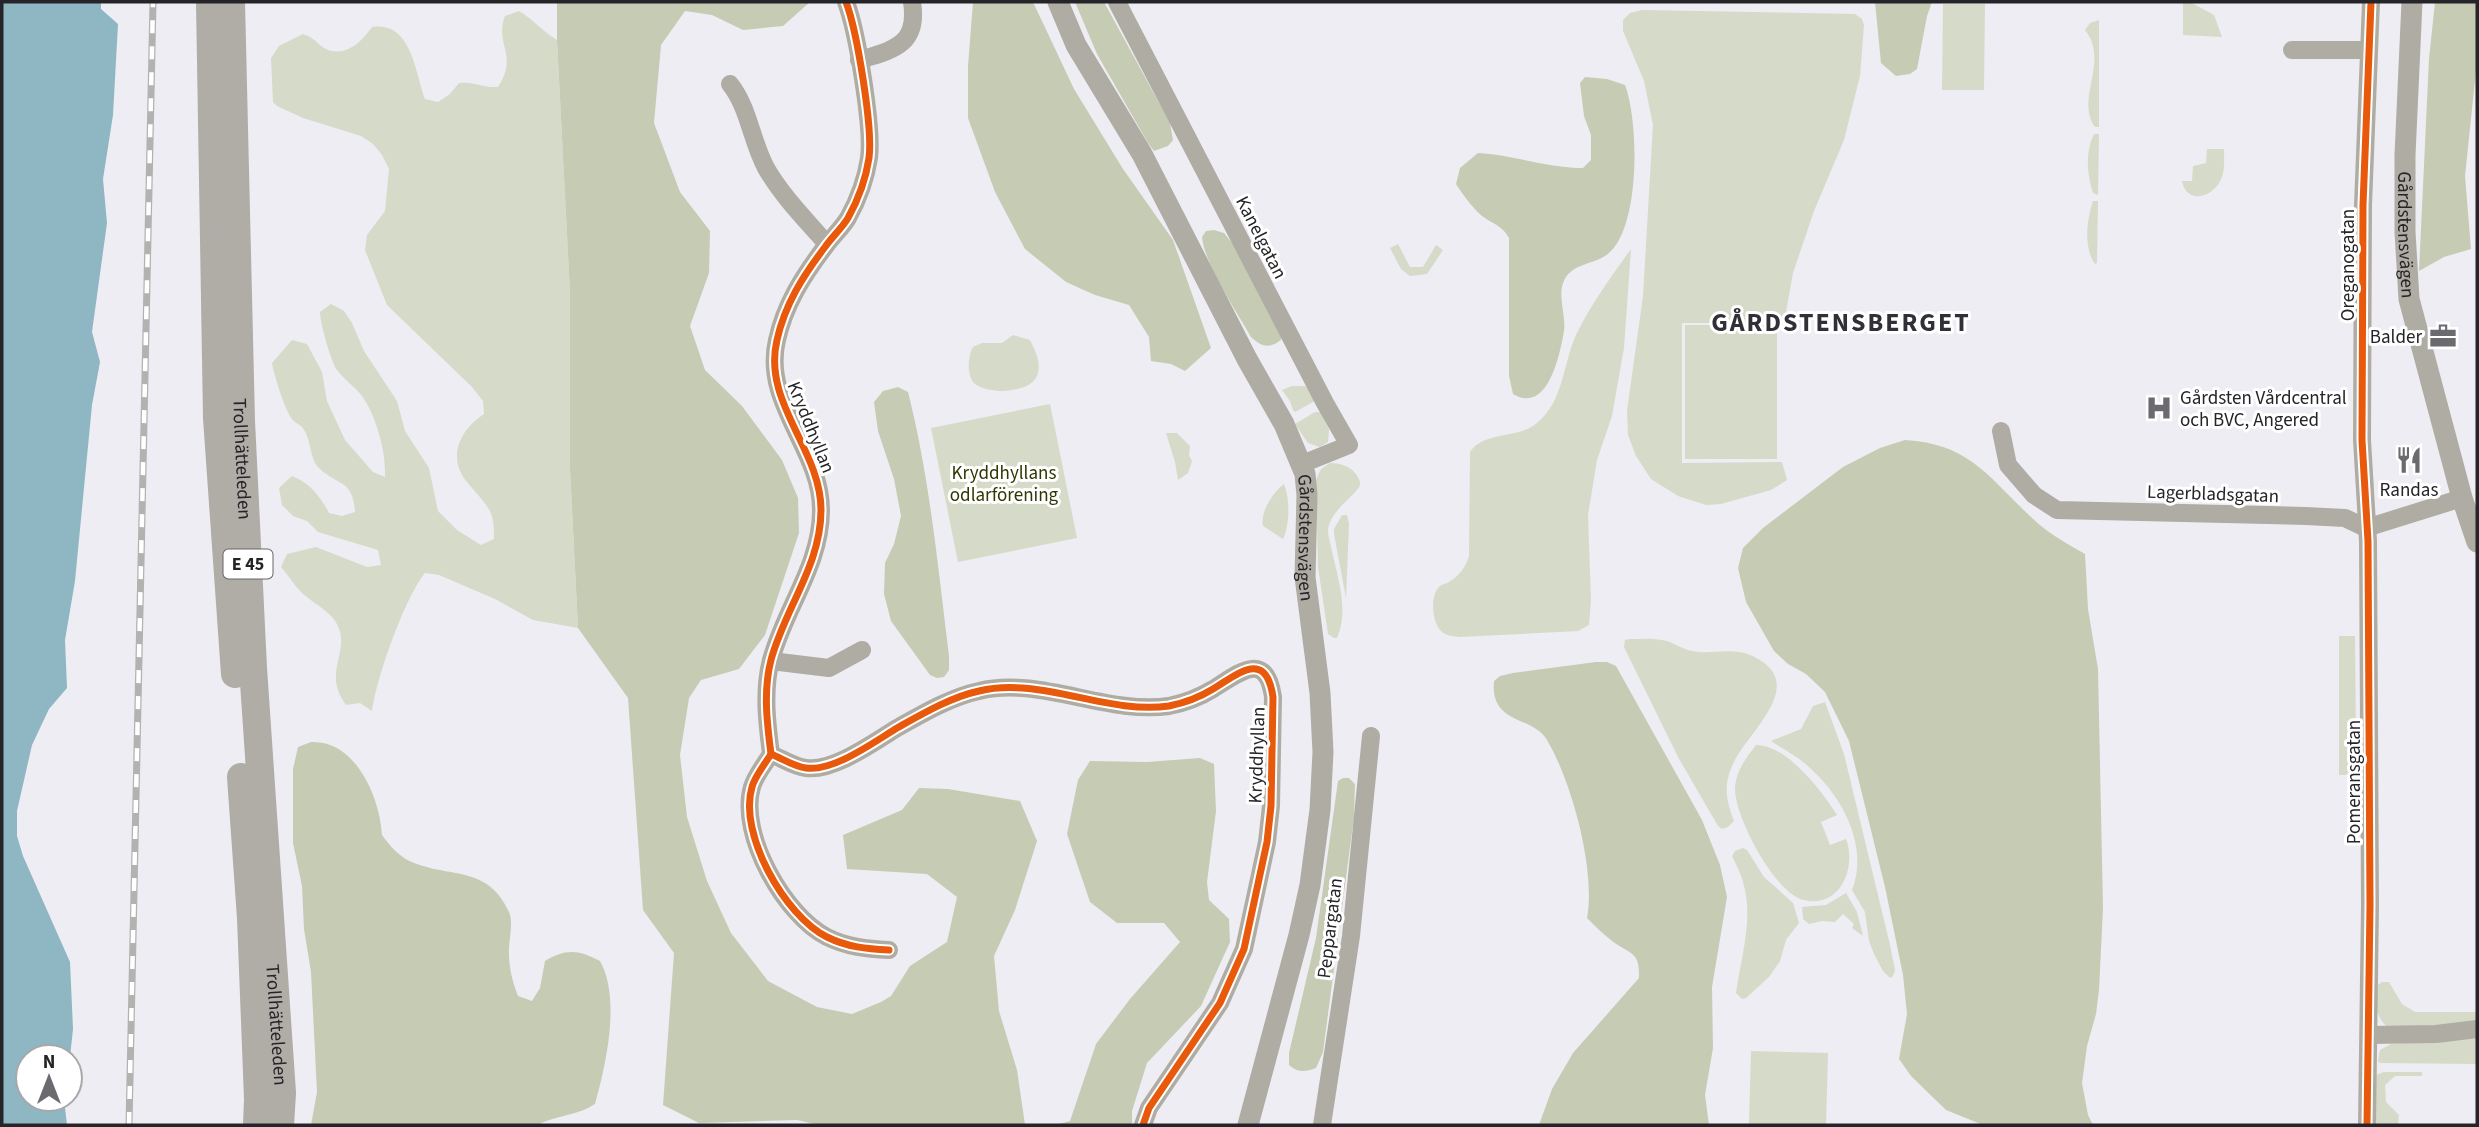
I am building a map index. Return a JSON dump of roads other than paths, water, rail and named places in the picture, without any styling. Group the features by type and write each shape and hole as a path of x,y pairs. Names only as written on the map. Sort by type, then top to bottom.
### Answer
{"highway":[{"name":"Trollhätteleden","path":"210,2 217,418 251,918 257,1125"},
{"name":"Trollhätteleden","path":"231,2 240,421 253,668 282,1081 280,1125"}],"street":[{"name":"Kryddhyllan","path":"846,2 859,60 869,131 869,158 861,190 847,219 802,278 788,305 776,342 774,370 778,394 810,460 821,492 821,528 810,568 771,660 766,711 771,754 806,768 837,763 901,726 959,697 980,690 1005,687 1149,708 1178,704 1195,698 1245,669 1257,668 1263,672 1272,685 1273,697 1271,806 1257,892 1244,949 1220,1003 1149,1108 1143,1125"},
{"path":"859,60 901,46 913,23 912,2"},
{"name":"Gårdstensvägen","path":"1058,2 1076,45 1160,187 1247,359 1284,424 1301,464 1307,495 1305,577 1320,693 1323,752 1320,810 1310,885 1299,934 1248,1125"},
{"name":"Kanelgatan","path":"1117,2 1349,445 1301,464"},
{"name":"Oreganogatan","path":"2366,528 2362,440 2363,205 2371,2"},
{"name":"Gårdstensvägen","path":"2412,2 2405,155 2405,232 2409,299 2462,498 2477,542"},
{"path":"2292,50 2368,50"},
{"path":"730,84 741,99 756,146 767,169 796,209 827,244"},
{"name":"Lagerbladsgatan","path":"2001,431 2008,465 2034,495 2057,510 2345,518 2366,528"},
{"path":"2366,528 2462,498"},
{"name":"Pomeransgatan","path":"2366,528 2369,1035 2367,1125"},
{"path":"771,660 829,668 862,650"},
{"name":"Peppargatan","path":"1322,1125 1351,936 1371,736"},
{"path":"771,754 752,786 750,814 756,843 766,867 798,917 826,937 858,948 889,950"},
{"path":"2369,1035 2436,1034 2477,1029"}],"water":[{"path":"2,2 101,2 101,9 118,24 113,115 103,179 107,223 92,332 100,362 92,405 75,581 65,640 67,688 49,709 32,745 17,811 17,836 23,856 70,962 73,1029 72,1043 14,1043 14,1113 66,1113 67,1125 2,1125"}],"railway":[{"path":"129,1125 153,2"}],"place":[{"name":"Balder","path":"2443,336"},
{"name":"Gårdsten Vårdcentral och BVC, Angered","path":"2159,408"},
{"name":"Randas","path":"2409,460"}],"district":[{"name":"GÅRDSTENSBERGET","path":"1841,322"}],"park label":[{"name":"Kryddhyllans odlarförening","path":"1004,483"}]}
